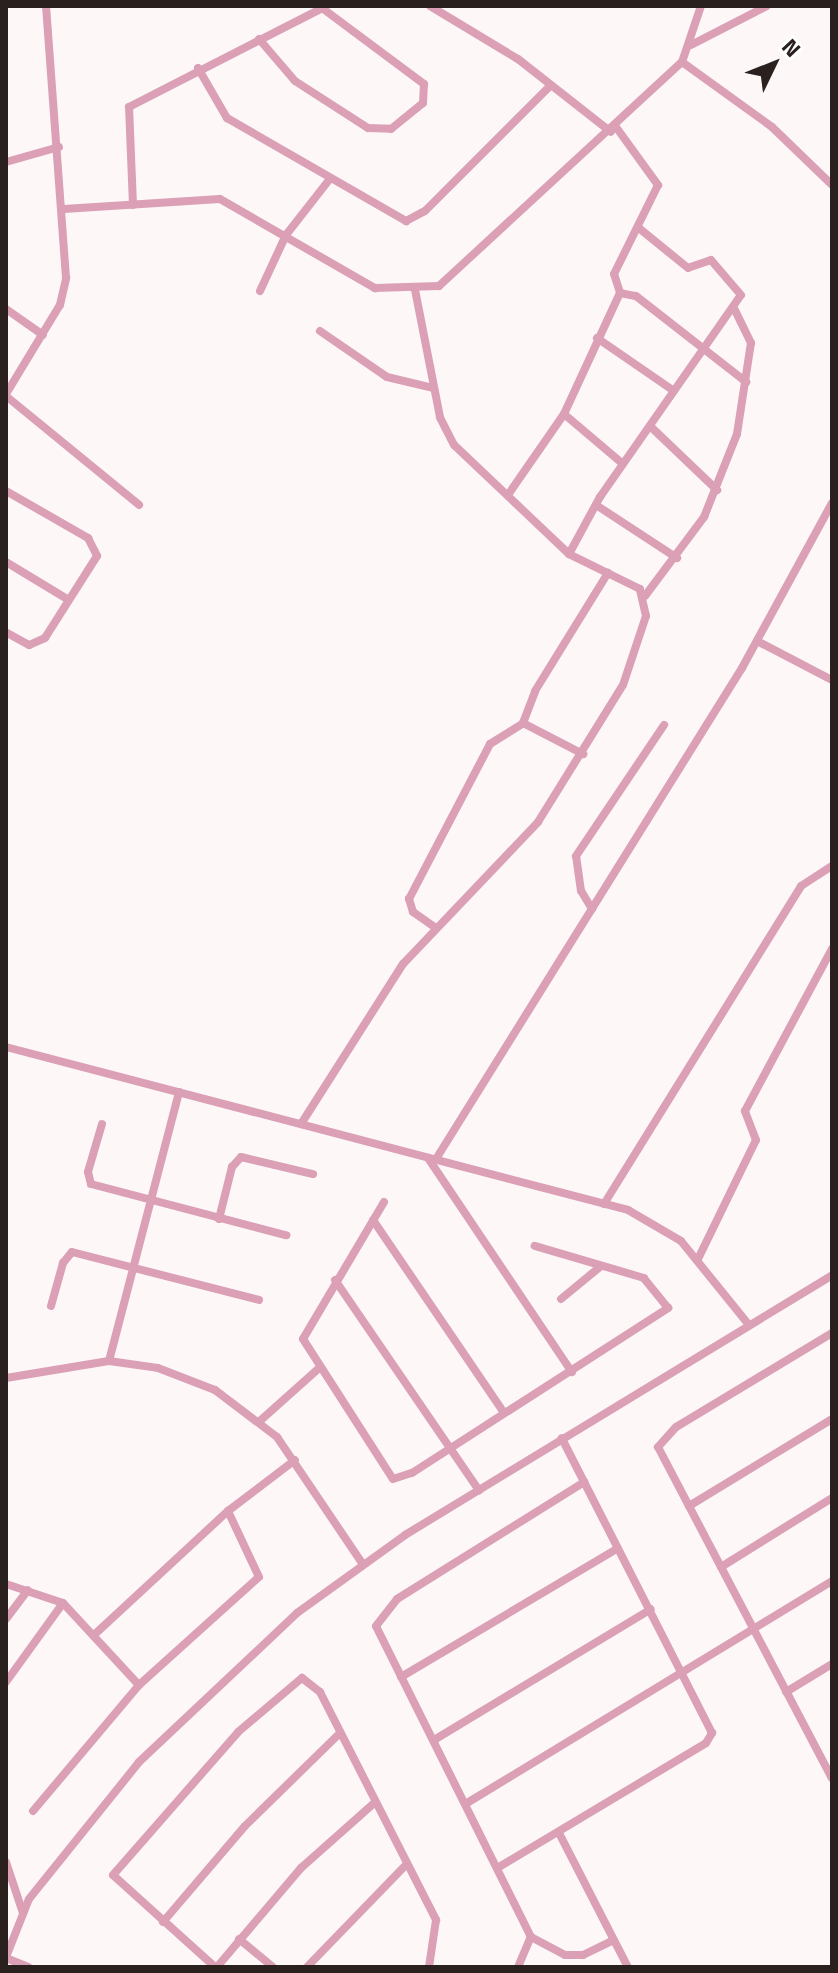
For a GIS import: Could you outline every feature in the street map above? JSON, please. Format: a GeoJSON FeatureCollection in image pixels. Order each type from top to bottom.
{"type":"FeatureCollection","features":[{"type":"Feature","properties":{"kind":"street"},"geometry":{"type":"LineString","coordinates":[[46,6],[64,209],[64,294],[6,395],[139,505]]}},
{"type":"Feature","properties":{"kind":"street"},"geometry":{"type":"LineString","coordinates":[[430,6],[551,85],[613,130],[658,185],[640,229],[614,274],[620,293],[564,414],[510,492]]}},
{"type":"Feature","properties":{"kind":"street"},"geometry":{"type":"LineString","coordinates":[[691,45],[767,6]]}},
{"type":"Feature","properties":{"kind":"street"},"geometry":{"type":"LineString","coordinates":[[133,205],[129,107],[198,68],[324,7],[424,84],[423,103],[391,129],[368,128],[295,81],[259,39]]}},
{"type":"Feature","properties":{"kind":"street"},"geometry":{"type":"LineString","coordinates":[[64,209],[220,199],[375,288],[415,290],[449,282],[682,62],[691,45],[702,7]]}},
{"type":"Feature","properties":{"kind":"street"},"geometry":{"type":"LineString","coordinates":[[682,62],[772,127],[832,185]]}},
{"type":"Feature","properties":{"kind":"street"},"geometry":{"type":"LineString","coordinates":[[198,68],[227,118],[388,216],[414,219],[551,85]]}},
{"type":"Feature","properties":{"kind":"street"},"geometry":{"type":"LineString","coordinates":[[6,162],[59,147]]}},
{"type":"Feature","properties":{"kind":"street"},"geometry":{"type":"LineString","coordinates":[[260,291],[286,235],[329,180]]}},
{"type":"Feature","properties":{"kind":"street"},"geometry":{"type":"LineString","coordinates":[[569,554],[623,464],[734,308],[740,290],[711,260],[688,268],[640,229]]}},
{"type":"Feature","properties":{"kind":"street"},"geometry":{"type":"LineString","coordinates":[[415,290],[433,388],[445,428],[466,462],[510,492],[569,554],[645,596]]}},
{"type":"Feature","properties":{"kind":"street"},"geometry":{"type":"LineString","coordinates":[[620,293],[636,296],[702,351],[746,382]]}},
{"type":"Feature","properties":{"kind":"street"},"geometry":{"type":"LineString","coordinates":[[301,1124],[403,964],[511,855],[583,754],[623,685],[643,632],[645,596],[677,558],[717,490],[737,434],[751,343],[734,308]]}},
{"type":"Feature","properties":{"kind":"street"},"geometry":{"type":"LineString","coordinates":[[6,309],[43,335]]}},
{"type":"Feature","properties":{"kind":"street"},"geometry":{"type":"LineString","coordinates":[[320,331],[387,377],[433,388]]}},
{"type":"Feature","properties":{"kind":"street"},"geometry":{"type":"LineString","coordinates":[[597,338],[674,391]]}},
{"type":"Feature","properties":{"kind":"street"},"geometry":{"type":"LineString","coordinates":[[564,414],[623,464]]}},
{"type":"Feature","properties":{"kind":"street"},"geometry":{"type":"LineString","coordinates":[[650,426],[717,490]]}},
{"type":"Feature","properties":{"kind":"street"},"geometry":{"type":"LineString","coordinates":[[6,491],[95,547],[97,556],[36,644],[6,632]]}},
{"type":"Feature","properties":{"kind":"street"},"geometry":{"type":"LineString","coordinates":[[432,1158],[592,909],[757,641],[832,503]]}},
{"type":"Feature","properties":{"kind":"street"},"geometry":{"type":"LineString","coordinates":[[596,505],[677,558]]}},
{"type":"Feature","properties":{"kind":"street"},"geometry":{"type":"LineString","coordinates":[[6,562],[67,599]]}},
{"type":"Feature","properties":{"kind":"street"},"geometry":{"type":"LineString","coordinates":[[436,928],[413,912],[409,899],[485,749],[523,723],[535,691],[608,573]]}},
{"type":"Feature","properties":{"kind":"street"},"geometry":{"type":"LineString","coordinates":[[757,641],[832,680]]}},
{"type":"Feature","properties":{"kind":"street"},"geometry":{"type":"LineString","coordinates":[[523,723],[583,754]]}},
{"type":"Feature","properties":{"kind":"street"},"geometry":{"type":"LineString","coordinates":[[592,909],[581,891],[576,856],[664,725]]}},
{"type":"Feature","properties":{"kind":"street"},"geometry":{"type":"LineString","coordinates":[[604,1204],[801,886],[832,866]]}},
{"type":"Feature","properties":{"kind":"street"},"geometry":{"type":"LineString","coordinates":[[698,1259],[756,1140],[745,1111],[832,949]]}},
{"type":"Feature","properties":{"kind":"street"},"geometry":{"type":"LineString","coordinates":[[6,1047],[648,1217],[698,1259],[749,1325]]}},
{"type":"Feature","properties":{"kind":"street"},"geometry":{"type":"LineString","coordinates":[[109,1361],[179,1092]]}},
{"type":"Feature","properties":{"kind":"street"},"geometry":{"type":"LineString","coordinates":[[102,1124],[88,1172],[91,1184],[286,1235]]}},
{"type":"Feature","properties":{"kind":"street"},"geometry":{"type":"LineString","coordinates":[[219,1219],[232,1167],[241,1157],[313,1174]]}},
{"type":"Feature","properties":{"kind":"street"},"geometry":{"type":"LineString","coordinates":[[432,1158],[572,1372]]}},
{"type":"Feature","properties":{"kind":"street"},"geometry":{"type":"LineString","coordinates":[[384,1202],[304,1330],[304,1347],[393,1479],[572,1372],[668,1308],[644,1278],[535,1246]]}},
{"type":"Feature","properties":{"kind":"street"},"geometry":{"type":"LineString","coordinates":[[373,1220],[504,1413]]}},
{"type":"Feature","properties":{"kind":"street"},"geometry":{"type":"LineString","coordinates":[[51,1306],[63,1263],[72,1252],[259,1300]]}},
{"type":"Feature","properties":{"kind":"street"},"geometry":{"type":"LineString","coordinates":[[561,1299],[601,1266]]}},
{"type":"Feature","properties":{"kind":"street"},"geometry":{"type":"LineString","coordinates":[[28,1967],[6,1958],[23,1913],[139,1762],[265,1641],[362,1563],[832,1275]]}},
{"type":"Feature","properties":{"kind":"street"},"geometry":{"type":"LineString","coordinates":[[335,1280],[479,1490]]}},
{"type":"Feature","properties":{"kind":"street"},"geometry":{"type":"LineString","coordinates":[[832,1333],[660,1441],[659,1453],[832,1778]]}},
{"type":"Feature","properties":{"kind":"street"},"geometry":{"type":"LineString","coordinates":[[6,1378],[109,1361],[187,1377],[261,1420],[295,1460],[362,1563]]}},
{"type":"Feature","properties":{"kind":"street"},"geometry":{"type":"LineString","coordinates":[[261,1420],[317,1370]]}},
{"type":"Feature","properties":{"kind":"street"},"geometry":{"type":"LineString","coordinates":[[689,1506],[832,1419]]}},
{"type":"Feature","properties":{"kind":"street"},"geometry":{"type":"LineString","coordinates":[[499,1867],[709,1739],[711,1726],[562,1438]]}},
{"type":"Feature","properties":{"kind":"street"},"geometry":{"type":"LineString","coordinates":[[94,1635],[228,1511],[295,1460]]}},
{"type":"Feature","properties":{"kind":"street"},"geometry":{"type":"LineString","coordinates":[[584,1482],[385,1609],[376,1626],[499,1867],[531,1937],[565,1955],[583,1955],[614,1940]]}},
{"type":"Feature","properties":{"kind":"street"},"geometry":{"type":"LineString","coordinates":[[721,1567],[832,1498]]}},
{"type":"Feature","properties":{"kind":"street"},"geometry":{"type":"LineString","coordinates":[[33,1811],[139,1685],[259,1577],[228,1511]]}},
{"type":"Feature","properties":{"kind":"street"},"geometry":{"type":"LineString","coordinates":[[401,1677],[618,1548]]}},
{"type":"Feature","properties":{"kind":"street"},"geometry":{"type":"LineString","coordinates":[[467,1803],[832,1581]]}},
{"type":"Feature","properties":{"kind":"street"},"geometry":{"type":"LineString","coordinates":[[6,1584],[63,1603],[139,1685]]}},
{"type":"Feature","properties":{"kind":"street"},"geometry":{"type":"LineString","coordinates":[[6,1619],[28,1590]]}},
{"type":"Feature","properties":{"kind":"street"},"geometry":{"type":"LineString","coordinates":[[6,1682],[63,1603]]}},
{"type":"Feature","properties":{"kind":"street"},"geometry":{"type":"LineString","coordinates":[[434,1740],[651,1609]]}},
{"type":"Feature","properties":{"kind":"street"},"geometry":{"type":"LineString","coordinates":[[786,1692],[832,1664]]}},
{"type":"Feature","properties":{"kind":"street"},"geometry":{"type":"LineString","coordinates":[[373,1804],[301,1868],[216,1967],[118,1886],[115,1871],[238,1732],[296,1680],[308,1678],[406,1865],[438,1930],[429,1967]]}},
{"type":"Feature","properties":{"kind":"street"},"geometry":{"type":"LineString","coordinates":[[163,1922],[245,1826],[337,1736]]}},
{"type":"Feature","properties":{"kind":"street"},"geometry":{"type":"LineString","coordinates":[[559,1833],[628,1967]]}},
{"type":"Feature","properties":{"kind":"street"},"geometry":{"type":"LineString","coordinates":[[6,1862],[23,1913]]}},
{"type":"Feature","properties":{"kind":"street"},"geometry":{"type":"LineString","coordinates":[[307,1967],[406,1865]]}},
{"type":"Feature","properties":{"kind":"street"},"geometry":{"type":"LineString","coordinates":[[518,1967],[531,1937]]}},
{"type":"Feature","properties":{"kind":"street"},"geometry":{"type":"LineString","coordinates":[[239,1939],[273,1967]]}}]}
